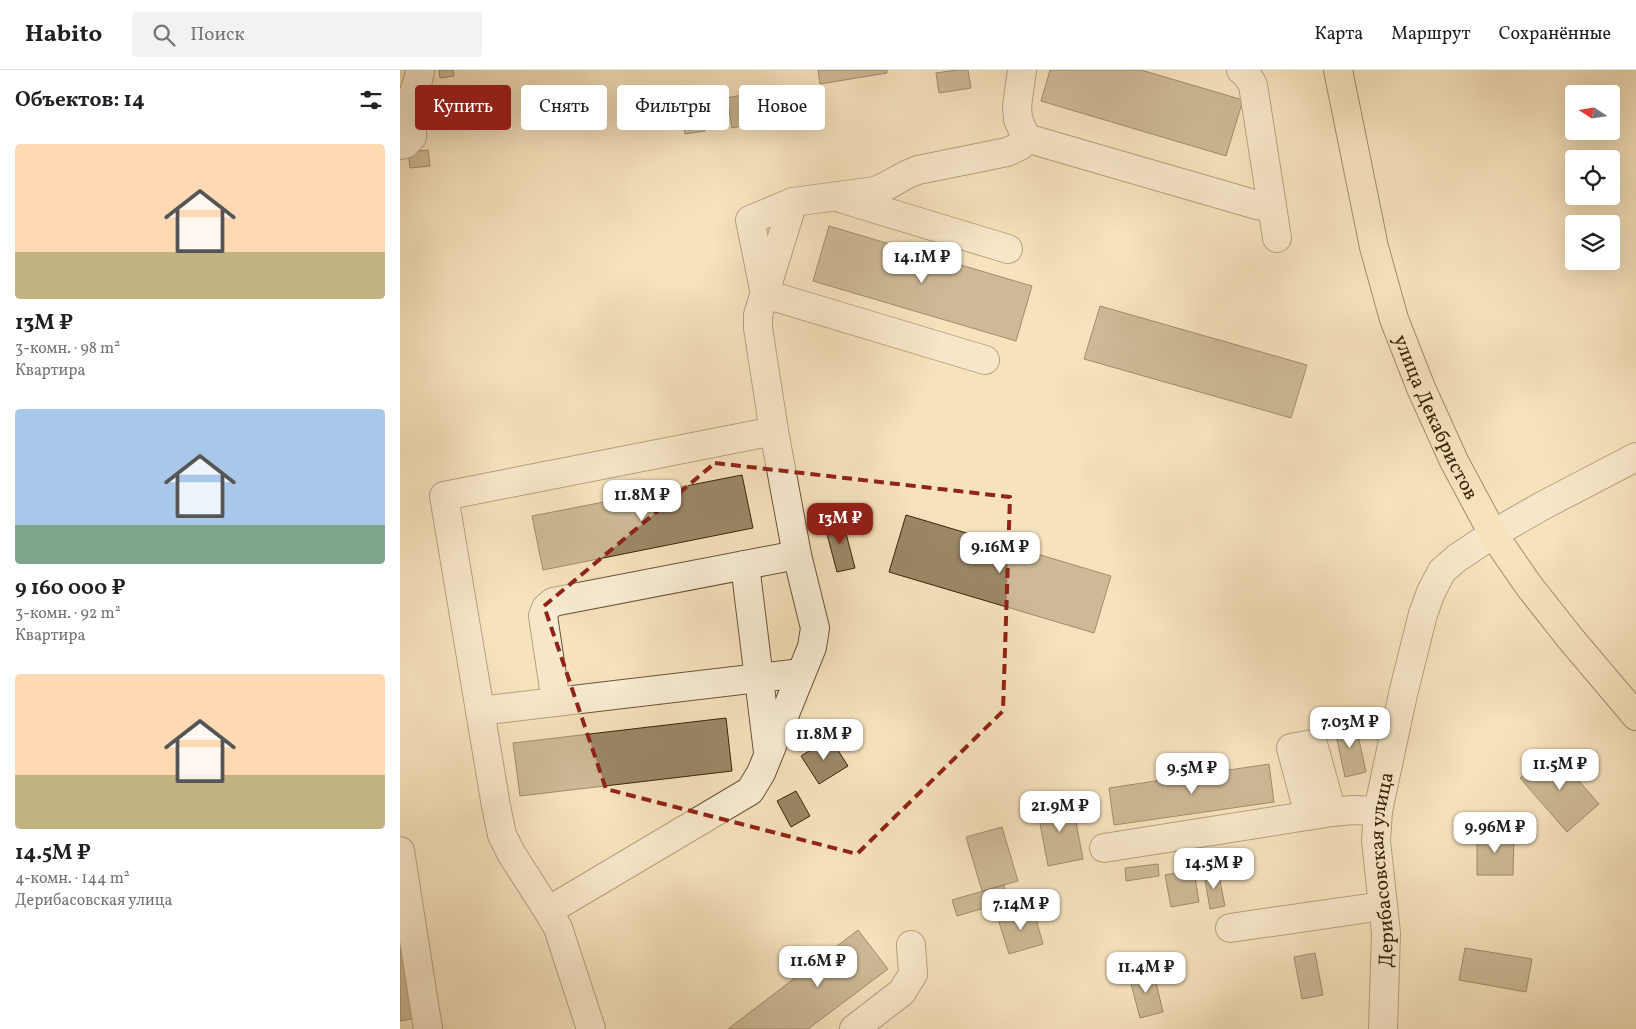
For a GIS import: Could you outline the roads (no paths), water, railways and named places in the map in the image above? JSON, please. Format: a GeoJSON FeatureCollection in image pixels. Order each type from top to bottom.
{"type":"FeatureCollection","features":[{"type":"Feature","properties":{"kind":"main road","name":"улица Декабристов"},"geometry":{"type":"LineString","coordinates":[[1338,70],[1374,247],[1394,319],[1421,388],[1454,461],[1493,534],[1529,586],[1636,716]]}},
{"type":"Feature","properties":{"kind":"street"},"geometry":{"type":"LineString","coordinates":[[400,145],[405,144],[412,137],[412,96],[419,81],[420,70]]}},
{"type":"Feature","properties":{"kind":"street"},"geometry":{"type":"LineString","coordinates":[[1022,70],[1017,106],[1018,119],[1026,138]]}},
{"type":"Feature","properties":{"kind":"street"},"geometry":{"type":"LineString","coordinates":[[1241,70],[1253,85],[1277,238]]}},
{"type":"Feature","properties":{"kind":"street"},"geometry":{"type":"LineString","coordinates":[[765,294],[750,220],[793,202],[875,191],[884,188],[906,174],[918,170],[1007,152],[1020,146],[1026,138]]}},
{"type":"Feature","properties":{"kind":"street"},"geometry":{"type":"LineString","coordinates":[[1026,138],[1272,208]]}},
{"type":"Feature","properties":{"kind":"street"},"geometry":{"type":"LineString","coordinates":[[834,197],[1008,249]]}},
{"type":"Feature","properties":{"kind":"street"},"geometry":{"type":"LineString","coordinates":[[548,911],[750,790],[761,773],[812,647],[815,628],[797,555],[774,431],[758,328],[758,315],[793,202]]}},
{"type":"Feature","properties":{"kind":"street"},"geometry":{"type":"LineString","coordinates":[[765,294],[985,360]]}},
{"type":"Feature","properties":{"kind":"street"},"geometry":{"type":"LineString","coordinates":[[591,1029],[558,928],[510,853],[502,835],[444,496],[774,431]]}},
{"type":"Feature","properties":{"kind":"street","name":"Дерибасовская улица"},"geometry":{"type":"LineString","coordinates":[[1383,1029],[1386,933],[1376,841],[1378,811],[1403,694],[1423,614],[1431,592],[1442,571],[1457,558],[1493,534],[1636,456]]}},
{"type":"Feature","properties":{"kind":"street"},"geometry":{"type":"LineString","coordinates":[[556,702],[543,616],[546,608],[553,602],[797,555]]}},
{"type":"Feature","properties":{"kind":"street"},"geometry":{"type":"LineString","coordinates":[[745,565],[768,755]]}},
{"type":"Feature","properties":{"kind":"street"},"geometry":{"type":"LineString","coordinates":[[480,712],[801,674]]}},
{"type":"Feature","properties":{"kind":"street"},"geometry":{"type":"LineString","coordinates":[[1104,848],[1321,813],[1353,810],[1378,811]]}},
{"type":"Feature","properties":{"kind":"street"},"geometry":{"type":"LineString","coordinates":[[400,851],[428,1029]]}},
{"type":"Feature","properties":{"kind":"street"},"geometry":{"type":"LineString","coordinates":[[1230,928],[1383,906]]}},
{"type":"Feature","properties":{"kind":"street"},"geometry":{"type":"LineString","coordinates":[[854,1029],[902,992],[913,974],[911,945]]}}]}
